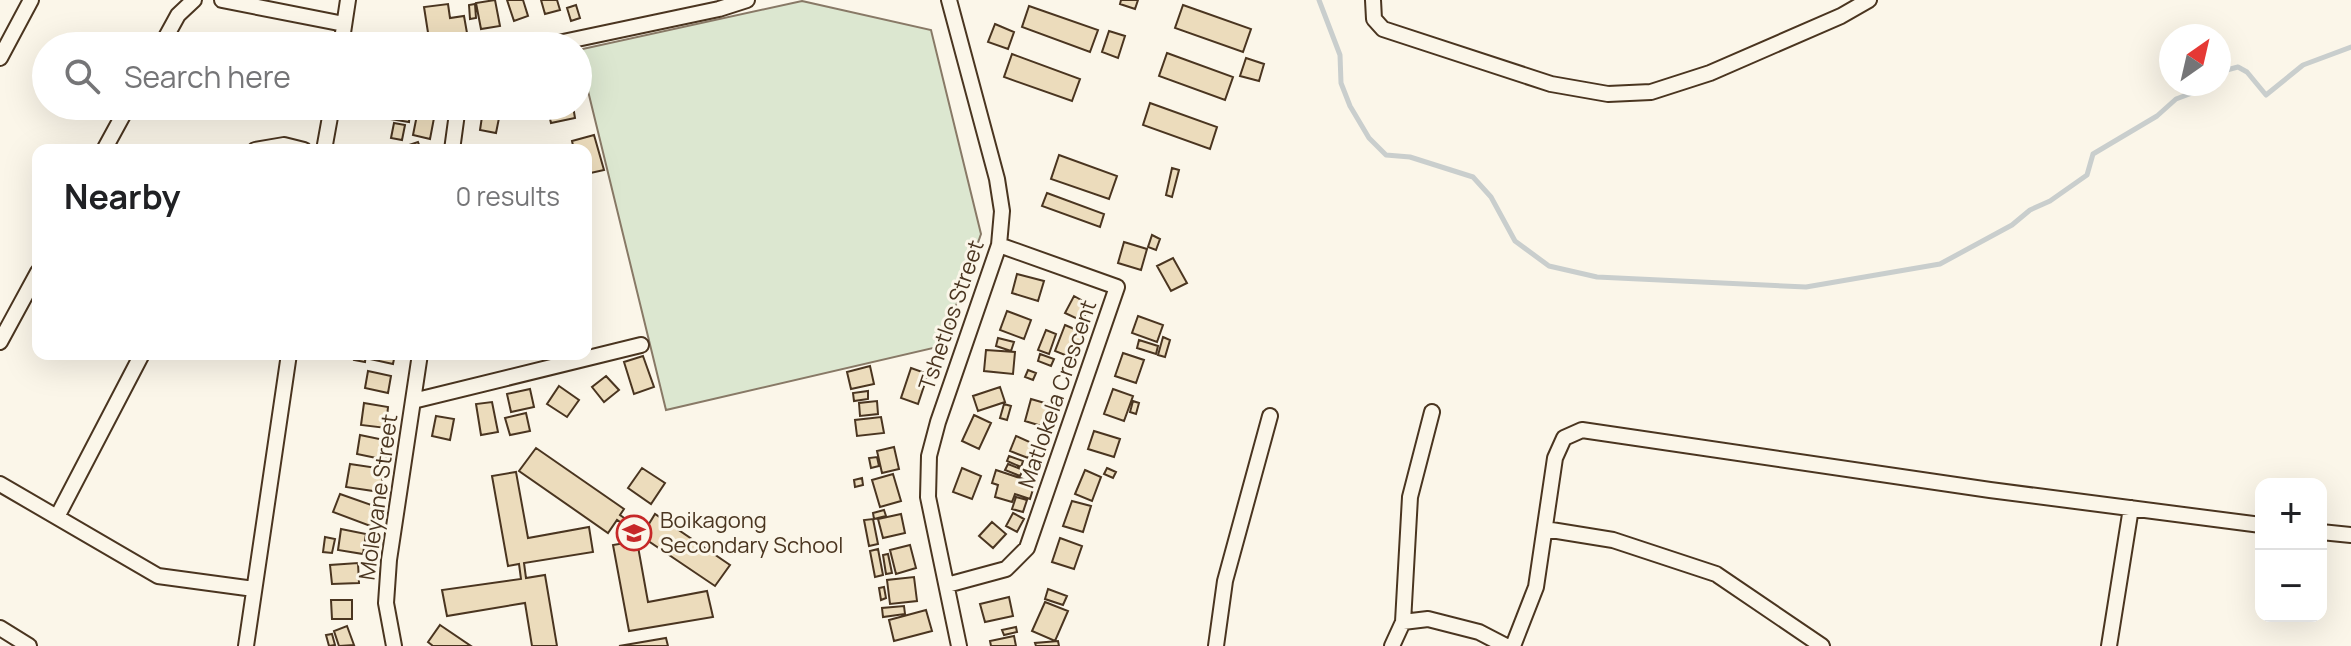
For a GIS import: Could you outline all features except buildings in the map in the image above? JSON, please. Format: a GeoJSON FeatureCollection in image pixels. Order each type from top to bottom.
{"type":"FeatureCollection","features":[{"type":"Feature","properties":{"kind":"street"},"geometry":{"type":"LineString","coordinates":[[0,58],[6,34],[31,0]]}},
{"type":"Feature","properties":{"kind":"street"},"geometry":{"type":"LineString","coordinates":[[169,32],[178,15],[194,0]]}},
{"type":"Feature","properties":{"kind":"street"},"geometry":{"type":"LineString","coordinates":[[222,0],[344,24]]}},
{"type":"Feature","properties":{"kind":"street"},"geometry":{"type":"LineString","coordinates":[[343,32],[348,0]]}},
{"type":"Feature","properties":{"kind":"street"},"geometry":{"type":"LineString","coordinates":[[592,36],[719,9],[747,0]]}},
{"type":"Feature","properties":{"kind":"street","name":"Tshetlos Street"},"geometry":{"type":"LineString","coordinates":[[949,0],[997,179],[1002,211],[999,245],[929,456],[928,497],[959,646]]}},
{"type":"Feature","properties":{"kind":"street"},"geometry":{"type":"LineString","coordinates":[[1373,0],[1374,19],[1383,29],[1551,84],[1608,94],[1651,92],[1710,73],[1841,16],[1869,0]]}},
{"type":"Feature","properties":{"kind":"street"},"geometry":{"type":"LineString","coordinates":[[107,144],[120,120]]}},
{"type":"Feature","properties":{"kind":"street"},"geometry":{"type":"LineString","coordinates":[[325,144],[329,120]]}},
{"type":"Feature","properties":{"kind":"street"},"geometry":{"type":"LineString","coordinates":[[453,144],[456,120]]}},
{"type":"Feature","properties":{"kind":"street","name":"Matlokela Crescent"},"geometry":{"type":"LineString","coordinates":[[947,585],[1006,569],[1027,548],[1117,287],[999,245]]}},
{"type":"Feature","properties":{"kind":"street"},"geometry":{"type":"LineString","coordinates":[[0,342],[32,283]]}},
{"type":"Feature","properties":{"kind":"street"},"geometry":{"type":"LineString","coordinates":[[592,357],[641,345]]}},
{"type":"Feature","properties":{"kind":"street"},"geometry":{"type":"LineString","coordinates":[[57,517],[139,360]]}},
{"type":"Feature","properties":{"kind":"street"},"geometry":{"type":"LineString","coordinates":[[246,646],[288,360]]}},
{"type":"Feature","properties":{"kind":"street","name":"Moleyane Street"},"geometry":{"type":"LineString","coordinates":[[394,646],[386,603],[389,560],[419,360]]}},
{"type":"Feature","properties":{"kind":"street"},"geometry":{"type":"LineString","coordinates":[[413,401],[580,360]]}},
{"type":"Feature","properties":{"kind":"street"},"geometry":{"type":"LineString","coordinates":[[1392,646],[1403,622],[1410,497],[1432,412]]}},
{"type":"Feature","properties":{"kind":"street"},"geometry":{"type":"LineString","coordinates":[[1216,646],[1225,581],[1270,416]]}},
{"type":"Feature","properties":{"kind":"street"},"geometry":{"type":"LineString","coordinates":[[1513,646],[1536,587],[1555,458],[1564,438],[1582,430],[2255,524]]}},
{"type":"Feature","properties":{"kind":"street"},"geometry":{"type":"LineString","coordinates":[[0,484],[158,576],[254,589]]}},
{"type":"Feature","properties":{"kind":"street"},"geometry":{"type":"LineString","coordinates":[[2109,646],[2131,508]]}},
{"type":"Feature","properties":{"kind":"street"},"geometry":{"type":"LineString","coordinates":[[1545,529],[1613,540],[1716,574],[1822,646]]}},
{"type":"Feature","properties":{"kind":"street"},"geometry":{"type":"LineString","coordinates":[[2327,533],[2351,535]]}},
{"type":"Feature","properties":{"kind":"street"},"geometry":{"type":"LineString","coordinates":[[1403,622],[1428,619],[1479,632],[1506,646]]}},
{"type":"Feature","properties":{"kind":"street"},"geometry":{"type":"LineString","coordinates":[[0,628],[29,646]]}},
{"type":"Feature","properties":{"kind":"green space"},"geometry":{"type":"Polygon","coordinates":[[[802,1],[931,30],[981,234],[942,346],[666,410],[592,107],[592,47],[802,1]]]}},
{"type":"Feature","properties":{"kind":"waterway"},"geometry":{"type":"LineString","coordinates":[[1319,0],[1340,55],[1341,83],[1350,106],[1369,138],[1386,155],[1410,157],[1473,177],[1491,197],[1515,241],[1549,266],[1597,277],[1806,287],[1940,264],[2050,201],[2087,175],[2093,154],[2184,96]]}},
{"type":"Feature","properties":{"kind":"waterway"},"geometry":{"type":"LineString","coordinates":[[2231,69],[2238,67],[2247,72],[2266,95],[2303,65],[2351,47]]}},
{"type":"Feature","properties":{"kind":"place","name":"Boikagong Secondary School"},"geometry":{"type":"Point","coordinates":[634,533]}}]}
